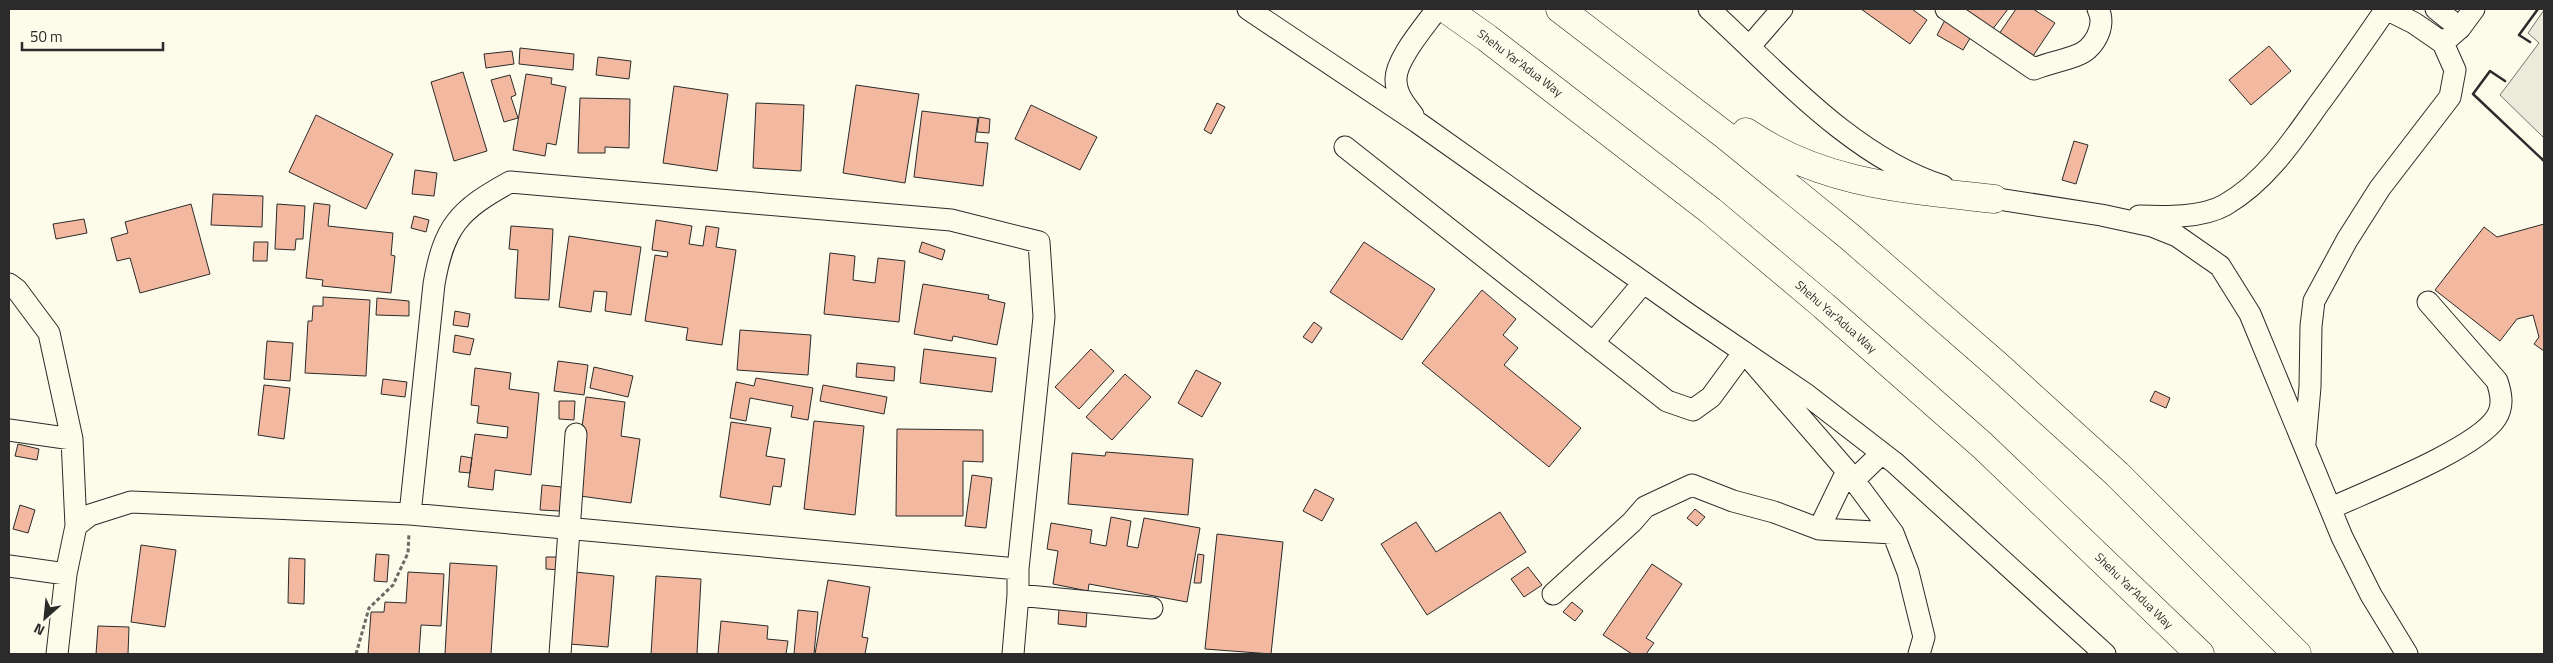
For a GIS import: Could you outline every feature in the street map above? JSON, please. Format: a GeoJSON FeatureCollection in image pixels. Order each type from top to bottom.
{"type":"FeatureCollection","features":[{"type":"Feature","properties":{"kind":"highway","name":"Shehu Yar'Adua Way"},"geometry":{"type":"LineString","coordinates":[[1446,9],[1487,38],[1711,211],[1824,306],[1983,446],[2200,654]]}},
{"type":"Feature","properties":{"kind":"highway"},"geometry":{"type":"LineString","coordinates":[[1560,9],[1726,136],[1850,236],[2117,474],[2297,654]]}},
{"type":"Feature","properties":{"kind":"highway"},"geometry":{"type":"LineString","coordinates":[[1611,48],[1678,87],[1771,149],[1800,163],[1834,174],[1873,183],[1994,199]]}},
{"type":"Feature","properties":{"kind":"street"},"geometry":{"type":"LineString","coordinates":[[1248,9],[1417,122],[1643,282],[1781,376],[1882,453],[2105,654]]}},
{"type":"Feature","properties":{"kind":"street"},"geometry":{"type":"LineString","coordinates":[[1417,122],[1397,90],[1395,79],[1399,65],[1437,9]]}},
{"type":"Feature","properties":{"kind":"street"},"geometry":{"type":"LineString","coordinates":[[1709,9],[1816,108],[1887,161],[1922,180],[1994,199],[2101,215],[2152,226],[2177,236],[2220,266],[2250,314],[2330,508],[2371,595],[2407,654]]}},
{"type":"Feature","properties":{"kind":"street"},"geometry":{"type":"LineString","coordinates":[[1750,46],[1782,9]]}},
{"type":"Feature","properties":{"kind":"street"},"geometry":{"type":"LineString","coordinates":[[1946,9],[2034,69],[2059,59],[2077,56],[2093,43],[2101,28],[2102,16],[2098,9]]}},
{"type":"Feature","properties":{"kind":"street"},"geometry":{"type":"LineString","coordinates":[[2101,215],[2160,217],[2205,212],[2225,205],[2252,184],[2276,161],[2344,70],[2386,9],[2414,23],[2443,43],[2454,70],[2450,97],[2380,188],[2347,240],[2314,301],[2305,446]]}},
{"type":"Feature","properties":{"kind":"street"},"geometry":{"type":"LineString","coordinates":[[2414,23],[2430,9]]}},
{"type":"Feature","properties":{"kind":"street"},"geometry":{"type":"LineString","coordinates":[[2436,9],[2460,28]]}},
{"type":"Feature","properties":{"kind":"street"},"geometry":{"type":"LineString","coordinates":[[2443,43],[2460,28],[2474,9]]}},
{"type":"Feature","properties":{"kind":"street"},"geometry":{"type":"LineString","coordinates":[[1345,147],[1667,401],[1693,410],[1711,397],[1744,352]]}},
{"type":"Feature","properties":{"kind":"street"},"geometry":{"type":"LineString","coordinates":[[410,514],[434,284],[440,252],[455,223],[480,199],[502,186],[510,182],[951,220],[1039,242],[1044,317],[1018,569],[1018,595],[1013,654]]}},
{"type":"Feature","properties":{"kind":"street"},"geometry":{"type":"LineString","coordinates":[[1593,343],[1643,282]]}},
{"type":"Feature","properties":{"kind":"street"},"geometry":{"type":"LineString","coordinates":[[9,284],[17,290],[49,333],[72,439],[76,526],[66,574],[57,654]]}},
{"type":"Feature","properties":{"kind":"street"},"geometry":{"type":"LineString","coordinates":[[2330,508],[2453,452],[2496,418],[2502,394],[2497,381],[2428,302]]}},
{"type":"Feature","properties":{"kind":"street"},"geometry":{"type":"LineString","coordinates":[[1744,352],[1850,476],[1894,533],[1908,572],[1924,637],[1919,654]]}},
{"type":"Feature","properties":{"kind":"street"},"geometry":{"type":"LineString","coordinates":[[9,430],[72,439]]}},
{"type":"Feature","properties":{"kind":"street"},"geometry":{"type":"LineString","coordinates":[[560,654],[576,434]]}},
{"type":"Feature","properties":{"kind":"street"},"geometry":{"type":"LineString","coordinates":[[1819,530],[1850,476],[1882,453]]}},
{"type":"Feature","properties":{"kind":"street"},"geometry":{"type":"LineString","coordinates":[[1553,594],[1632,522],[1645,507],[1692,485],[1733,502],[1774,512],[1819,530],[1894,533]]}},
{"type":"Feature","properties":{"kind":"street"},"geometry":{"type":"LineString","coordinates":[[76,526],[90,515],[131,502],[410,514],[1018,569]]}},
{"type":"Feature","properties":{"kind":"street"},"geometry":{"type":"LineString","coordinates":[[9,566],[66,574]]}},
{"type":"Feature","properties":{"kind":"street"},"geometry":{"type":"LineString","coordinates":[[1018,595],[1152,608]]}},
{"type":"Feature","properties":{"kind":"path"},"geometry":{"type":"LineString","coordinates":[[356,654],[369,608],[393,585],[408,554],[410,514]]}},
{"type":"Feature","properties":{"kind":"shaded area"},"geometry":{"type":"Polygon","coordinates":[[[2544,10],[2544,138],[2500,95],[2539,43],[2528,33],[2544,10]]]}},
{"type":"Feature","properties":{"kind":"building"},"geometry":{"type":"Polygon","coordinates":[[[1861,9],[1912,9],[1927,20],[1910,44],[1861,9]]]}},
{"type":"Feature","properties":{"kind":"building"},"geometry":{"type":"Polygon","coordinates":[[[1963,9],[2008,9],[1992,30],[1963,9]]]}},
{"type":"Feature","properties":{"kind":"building"},"geometry":{"type":"Polygon","coordinates":[[[2016,9],[2033,9],[2055,23],[2033,56],[1999,34],[2016,9]]]}},
{"type":"Feature","properties":{"kind":"building"},"geometry":{"type":"Polygon","coordinates":[[[1945,20],[1972,35],[1963,50],[1937,35],[1945,20]]]}},
{"type":"Feature","properties":{"kind":"building"},"geometry":{"type":"Polygon","coordinates":[[[2269,46],[2291,71],[2251,105],[2229,80],[2269,46]]]}},
{"type":"Feature","properties":{"kind":"building"},"geometry":{"type":"Polygon","coordinates":[[[520,48],[574,54],[573,70],[519,64],[520,48]]]}},
{"type":"Feature","properties":{"kind":"building"},"geometry":{"type":"Polygon","coordinates":[[[512,51],[514,64],[486,68],[484,54],[512,51]]]}},
{"type":"Feature","properties":{"kind":"building"},"geometry":{"type":"Polygon","coordinates":[[[598,57],[631,61],[629,79],[596,75],[598,57]]]}},
{"type":"Feature","properties":{"kind":"building"},"geometry":{"type":"Polygon","coordinates":[[[463,72],[487,151],[454,161],[431,82],[463,72]]]}},
{"type":"Feature","properties":{"kind":"building"},"geometry":{"type":"Polygon","coordinates":[[[526,74],[552,78],[551,84],[566,87],[556,145],[547,143],[545,156],[513,150],[526,74]]]}},
{"type":"Feature","properties":{"kind":"building"},"geometry":{"type":"Polygon","coordinates":[[[510,75],[516,95],[511,97],[518,118],[504,122],[491,80],[510,75]]]}},
{"type":"Feature","properties":{"kind":"building"},"geometry":{"type":"Polygon","coordinates":[[[856,85],[919,94],[905,183],[843,173],[856,85]]]}},
{"type":"Feature","properties":{"kind":"building"},"geometry":{"type":"Polygon","coordinates":[[[674,86],[728,94],[717,171],[663,163],[674,86]]]}},
{"type":"Feature","properties":{"kind":"building"},"geometry":{"type":"Polygon","coordinates":[[[580,98],[630,99],[629,148],[605,147],[605,153],[578,153],[580,98]]]}},
{"type":"Feature","properties":{"kind":"building"},"geometry":{"type":"Polygon","coordinates":[[[756,103],[804,105],[801,171],[753,168],[756,103]]]}},
{"type":"Feature","properties":{"kind":"building"},"geometry":{"type":"Polygon","coordinates":[[[1217,103],[1225,107],[1211,134],[1204,130],[1217,103]]]}},
{"type":"Feature","properties":{"kind":"building"},"geometry":{"type":"Polygon","coordinates":[[[1031,105],[1097,137],[1080,170],[1015,139],[1031,105]]]}},
{"type":"Feature","properties":{"kind":"building"},"geometry":{"type":"Polygon","coordinates":[[[922,111],[978,118],[975,142],[988,143],[983,186],[914,177],[922,111]]]}},
{"type":"Feature","properties":{"kind":"building"},"geometry":{"type":"Polygon","coordinates":[[[316,115],[393,154],[366,209],[289,172],[316,115]]]}},
{"type":"Feature","properties":{"kind":"building"},"geometry":{"type":"Polygon","coordinates":[[[979,117],[990,119],[989,133],[977,132],[979,117]]]}},
{"type":"Feature","properties":{"kind":"building"},"geometry":{"type":"Polygon","coordinates":[[[2074,141],[2088,145],[2076,184],[2062,180],[2074,141]]]}},
{"type":"Feature","properties":{"kind":"building"},"geometry":{"type":"Polygon","coordinates":[[[415,170],[437,173],[434,196],[412,194],[415,170]]]}},
{"type":"Feature","properties":{"kind":"building"},"geometry":{"type":"Polygon","coordinates":[[[213,194],[263,196],[262,227],[211,225],[213,194]]]}},
{"type":"Feature","properties":{"kind":"building"},"geometry":{"type":"Polygon","coordinates":[[[314,203],[330,205],[328,226],[393,233],[391,255],[395,256],[391,293],[322,286],[323,280],[306,278],[314,203]]]}},
{"type":"Feature","properties":{"kind":"building"},"geometry":{"type":"Polygon","coordinates":[[[191,204],[210,274],[140,293],[130,258],[117,261],[111,238],[128,233],[125,222],[191,204]]]}},
{"type":"Feature","properties":{"kind":"building"},"geometry":{"type":"Polygon","coordinates":[[[277,204],[305,206],[303,239],[296,239],[295,250],[275,249],[277,204]]]}},
{"type":"Feature","properties":{"kind":"building"},"geometry":{"type":"Polygon","coordinates":[[[414,216],[429,220],[426,232],[411,228],[414,216]]]}},
{"type":"Feature","properties":{"kind":"building"},"geometry":{"type":"Polygon","coordinates":[[[84,219],[87,233],[56,239],[53,224],[84,219]]]}},
{"type":"Feature","properties":{"kind":"building"},"geometry":{"type":"Polygon","coordinates":[[[656,220],[692,226],[689,244],[703,246],[706,226],[719,228],[716,247],[736,250],[722,345],[686,340],[688,328],[645,321],[655,255],[667,257],[668,252],[652,250],[656,220]]]}},
{"type":"Feature","properties":{"kind":"building"},"geometry":{"type":"Polygon","coordinates":[[[2544,224],[2544,351],[2534,344],[2539,337],[2533,315],[2517,319],[2500,341],[2435,290],[2484,227],[2497,237],[2544,224]]]}},
{"type":"Feature","properties":{"kind":"building"},"geometry":{"type":"Polygon","coordinates":[[[511,226],[553,229],[549,300],[515,298],[518,250],[509,249],[511,226]]]}},
{"type":"Feature","properties":{"kind":"building"},"geometry":{"type":"Polygon","coordinates":[[[569,236],[641,247],[631,315],[605,311],[607,292],[594,291],[591,312],[559,307],[569,236]]]}},
{"type":"Feature","properties":{"kind":"building"},"geometry":{"type":"Polygon","coordinates":[[[254,242],[268,242],[267,261],[253,261],[254,242]]]}},
{"type":"Feature","properties":{"kind":"building"},"geometry":{"type":"Polygon","coordinates":[[[922,242],[945,250],[942,260],[919,252],[922,242]]]}},
{"type":"Feature","properties":{"kind":"building"},"geometry":{"type":"Polygon","coordinates":[[[1364,242],[1435,289],[1402,340],[1330,292],[1364,242]]]}},
{"type":"Feature","properties":{"kind":"building"},"geometry":{"type":"Polygon","coordinates":[[[830,253],[855,256],[853,280],[875,283],[878,258],[905,261],[899,322],[824,314],[830,253]]]}},
{"type":"Feature","properties":{"kind":"building"},"geometry":{"type":"Polygon","coordinates":[[[923,284],[989,295],[988,299],[1005,303],[997,345],[953,336],[952,341],[914,334],[923,284]]]}},
{"type":"Feature","properties":{"kind":"building"},"geometry":{"type":"Polygon","coordinates":[[[1482,290],[1516,319],[1503,335],[1518,348],[1504,365],[1581,428],[1549,467],[1422,363],[1482,290]]]}},
{"type":"Feature","properties":{"kind":"building"},"geometry":{"type":"Polygon","coordinates":[[[323,297],[370,300],[366,376],[305,373],[308,321],[312,321],[313,306],[323,306],[323,297]]]}},
{"type":"Feature","properties":{"kind":"building"},"geometry":{"type":"Polygon","coordinates":[[[377,298],[409,301],[409,316],[376,315],[377,298]]]}},
{"type":"Feature","properties":{"kind":"building"},"geometry":{"type":"Polygon","coordinates":[[[455,311],[470,314],[468,327],[453,325],[455,311]]]}},
{"type":"Feature","properties":{"kind":"building"},"geometry":{"type":"Polygon","coordinates":[[[1314,322],[1322,328],[1312,343],[1303,337],[1314,322]]]}},
{"type":"Feature","properties":{"kind":"building"},"geometry":{"type":"Polygon","coordinates":[[[740,330],[811,335],[808,375],[737,370],[740,330]]]}},
{"type":"Feature","properties":{"kind":"building"},"geometry":{"type":"Polygon","coordinates":[[[455,335],[474,339],[470,355],[453,352],[455,335]]]}},
{"type":"Feature","properties":{"kind":"building"},"geometry":{"type":"Polygon","coordinates":[[[267,341],[293,343],[290,381],[264,379],[267,341]]]}},
{"type":"Feature","properties":{"kind":"building"},"geometry":{"type":"Polygon","coordinates":[[[924,349],[996,358],[992,392],[920,383],[924,349]]]}},
{"type":"Feature","properties":{"kind":"building"},"geometry":{"type":"Polygon","coordinates":[[[1091,349],[1114,371],[1079,409],[1055,387],[1091,349]]]}},
{"type":"Feature","properties":{"kind":"building"},"geometry":{"type":"Polygon","coordinates":[[[558,361],[588,365],[584,395],[554,391],[558,361]]]}},
{"type":"Feature","properties":{"kind":"building"},"geometry":{"type":"Polygon","coordinates":[[[857,363],[895,367],[894,381],[856,377],[857,363]]]}},
{"type":"Feature","properties":{"kind":"building"},"geometry":{"type":"Polygon","coordinates":[[[594,367],[633,376],[628,397],[590,388],[594,367]]]}},
{"type":"Feature","properties":{"kind":"building"},"geometry":{"type":"Polygon","coordinates":[[[475,368],[511,373],[509,389],[539,393],[531,475],[495,470],[493,490],[468,487],[475,434],[507,438],[508,427],[477,423],[479,406],[471,405],[475,368]]]}},
{"type":"Feature","properties":{"kind":"building"},"geometry":{"type":"Polygon","coordinates":[[[1196,370],[1221,383],[1202,417],[1178,403],[1196,370]]]}},
{"type":"Feature","properties":{"kind":"building"},"geometry":{"type":"Polygon","coordinates":[[[1125,374],[1151,397],[1112,440],[1086,417],[1125,374]]]}},
{"type":"Feature","properties":{"kind":"building"},"geometry":{"type":"Polygon","coordinates":[[[756,378],[813,388],[808,420],[791,417],[793,406],[750,398],[746,421],[730,418],[736,382],[754,386],[756,378]]]}},
{"type":"Feature","properties":{"kind":"building"},"geometry":{"type":"Polygon","coordinates":[[[383,379],[407,382],[405,397],[381,394],[383,379]]]}},
{"type":"Feature","properties":{"kind":"building"},"geometry":{"type":"Polygon","coordinates":[[[264,385],[290,388],[284,439],[258,435],[264,385]]]}},
{"type":"Feature","properties":{"kind":"building"},"geometry":{"type":"Polygon","coordinates":[[[823,385],[887,397],[884,414],[820,401],[823,385]]]}},
{"type":"Feature","properties":{"kind":"building"},"geometry":{"type":"Polygon","coordinates":[[[2155,391],[2170,398],[2166,408],[2150,401],[2155,391]]]}},
{"type":"Feature","properties":{"kind":"building"},"geometry":{"type":"Polygon","coordinates":[[[586,397],[625,402],[621,436],[640,439],[631,503],[573,495],[586,397]]]}},
{"type":"Feature","properties":{"kind":"building"},"geometry":{"type":"Polygon","coordinates":[[[559,401],[575,401],[574,420],[559,419],[559,401]]]}},
{"type":"Feature","properties":{"kind":"building"},"geometry":{"type":"Polygon","coordinates":[[[814,421],[864,426],[855,515],[804,509],[814,421]]]}},
{"type":"Feature","properties":{"kind":"building"},"geometry":{"type":"Polygon","coordinates":[[[731,422],[771,428],[766,456],[785,459],[781,487],[773,486],[770,505],[720,497],[731,422]]]}},
{"type":"Feature","properties":{"kind":"building"},"geometry":{"type":"Polygon","coordinates":[[[897,429],[983,430],[983,462],[963,461],[963,516],[896,516],[897,429]]]}},
{"type":"Feature","properties":{"kind":"building"},"geometry":{"type":"Polygon","coordinates":[[[18,444],[39,449],[37,460],[15,456],[18,444]]]}},
{"type":"Feature","properties":{"kind":"building"},"geometry":{"type":"Polygon","coordinates":[[[1106,452],[1193,459],[1188,515],[1068,504],[1072,453],[1105,456],[1106,452]]]}},
{"type":"Feature","properties":{"kind":"building"},"geometry":{"type":"Polygon","coordinates":[[[461,456],[472,458],[470,473],[459,472],[461,456]]]}},
{"type":"Feature","properties":{"kind":"building"},"geometry":{"type":"Polygon","coordinates":[[[972,475],[992,478],[986,528],[965,526],[972,475]]]}},
{"type":"Feature","properties":{"kind":"building"},"geometry":{"type":"Polygon","coordinates":[[[542,485],[562,487],[560,511],[540,510],[542,485]]]}},
{"type":"Feature","properties":{"kind":"building"},"geometry":{"type":"Polygon","coordinates":[[[1315,489],[1334,499],[1322,521],[1303,511],[1315,489]]]}},
{"type":"Feature","properties":{"kind":"building"},"geometry":{"type":"Polygon","coordinates":[[[20,505],[35,510],[28,533],[13,529],[20,505]]]}},
{"type":"Feature","properties":{"kind":"building"},"geometry":{"type":"Polygon","coordinates":[[[1695,509],[1705,517],[1697,526],[1687,518],[1695,509]]]}},
{"type":"Feature","properties":{"kind":"building"},"geometry":{"type":"Polygon","coordinates":[[[1500,512],[1526,552],[1427,615],[1381,544],[1416,522],[1436,552],[1500,512]]]}},
{"type":"Feature","properties":{"kind":"building"},"geometry":{"type":"Polygon","coordinates":[[[1111,517],[1131,521],[1127,546],[1138,548],[1144,518],[1200,528],[1187,602],[1089,584],[1088,591],[1053,584],[1058,551],[1047,549],[1051,523],[1092,530],[1090,543],[1106,546],[1111,517]]]}},
{"type":"Feature","properties":{"kind":"building"},"geometry":{"type":"Polygon","coordinates":[[[1217,534],[1283,542],[1271,654],[1205,649],[1217,534]]]}},
{"type":"Feature","properties":{"kind":"building"},"geometry":{"type":"Polygon","coordinates":[[[141,545],[176,550],[165,627],[131,622],[141,545]]]}},
{"type":"Feature","properties":{"kind":"building"},"geometry":{"type":"Polygon","coordinates":[[[376,554],[389,555],[387,582],[374,581],[376,554]]]}},
{"type":"Feature","properties":{"kind":"building"},"geometry":{"type":"Polygon","coordinates":[[[1198,554],[1204,555],[1201,583],[1194,583],[1198,554]]]}},
{"type":"Feature","properties":{"kind":"building"},"geometry":{"type":"Polygon","coordinates":[[[546,557],[561,557],[561,570],[546,569],[546,557]]]}},
{"type":"Feature","properties":{"kind":"building"},"geometry":{"type":"Polygon","coordinates":[[[289,558],[305,559],[304,604],[288,603],[289,558]]]}},
{"type":"Feature","properties":{"kind":"building"},"geometry":{"type":"Polygon","coordinates":[[[450,563],[497,566],[491,654],[445,654],[450,563]]]}},
{"type":"Feature","properties":{"kind":"building"},"geometry":{"type":"Polygon","coordinates":[[[1652,564],[1682,584],[1646,638],[1654,643],[1646,654],[1632,654],[1603,635],[1652,564]]]}},
{"type":"Feature","properties":{"kind":"building"},"geometry":{"type":"Polygon","coordinates":[[[1528,567],[1542,585],[1524,597],[1511,579],[1528,567]]]}},
{"type":"Feature","properties":{"kind":"building"},"geometry":{"type":"Polygon","coordinates":[[[408,572],[444,574],[441,626],[421,625],[419,654],[368,654],[371,612],[384,612],[385,602],[406,603],[408,572]]]}},
{"type":"Feature","properties":{"kind":"building"},"geometry":{"type":"Polygon","coordinates":[[[575,572],[614,576],[608,647],[569,644],[575,572]]]}},
{"type":"Feature","properties":{"kind":"building"},"geometry":{"type":"Polygon","coordinates":[[[656,576],[701,579],[697,654],[651,654],[656,576]]]}},
{"type":"Feature","properties":{"kind":"building"},"geometry":{"type":"Polygon","coordinates":[[[828,580],[870,587],[862,637],[868,638],[865,654],[815,654],[828,580]]]}},
{"type":"Feature","properties":{"kind":"building"},"geometry":{"type":"Polygon","coordinates":[[[1572,602],[1583,611],[1575,621],[1563,612],[1572,602]]]}},
{"type":"Feature","properties":{"kind":"building"},"geometry":{"type":"Polygon","coordinates":[[[1059,609],[1087,611],[1086,627],[1058,624],[1059,609]]]}},
{"type":"Feature","properties":{"kind":"building"},"geometry":{"type":"Polygon","coordinates":[[[798,610],[818,612],[814,654],[794,654],[798,610]]]}},
{"type":"Feature","properties":{"kind":"building"},"geometry":{"type":"Polygon","coordinates":[[[721,621],[768,626],[767,639],[788,641],[786,654],[718,654],[721,621]]]}},
{"type":"Feature","properties":{"kind":"building"},"geometry":{"type":"Polygon","coordinates":[[[98,626],[129,627],[128,654],[96,654],[98,626]]]}},
{"type":"Feature","properties":{"kind":"wall"},"geometry":{"type":"LineString","coordinates":[[2530,42],[2519,35],[2538,9]]}},
{"type":"Feature","properties":{"kind":"wall"},"geometry":{"type":"LineString","coordinates":[[2505,81],[2490,71],[2473,94],[2544,161]]}}]}
